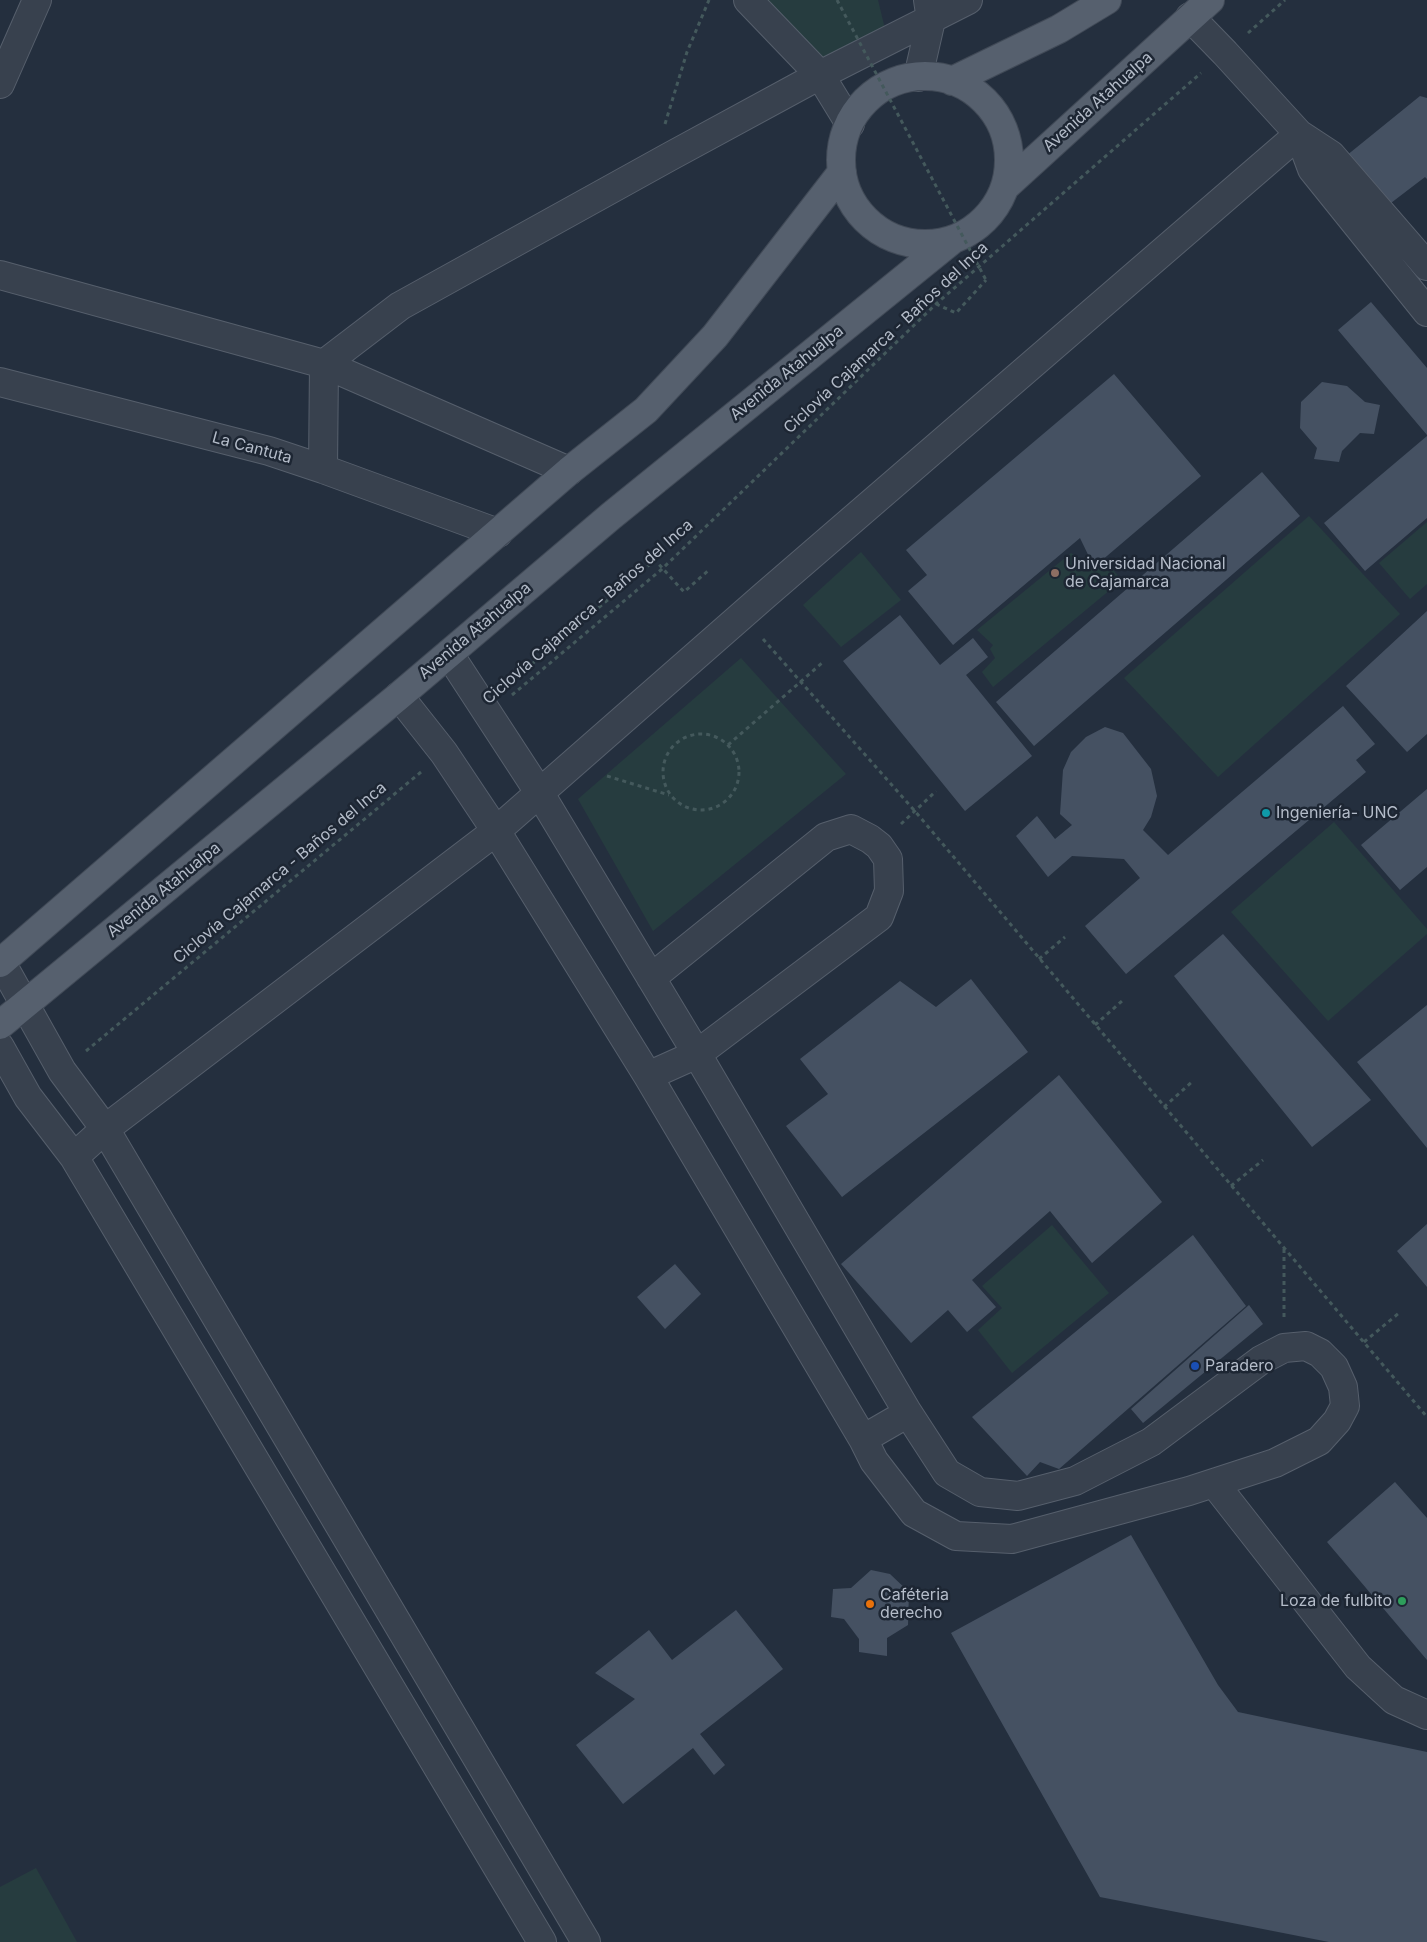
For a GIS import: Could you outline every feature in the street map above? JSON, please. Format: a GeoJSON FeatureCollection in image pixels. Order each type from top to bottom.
{"type":"FeatureCollection","features":[{"type":"Feature","properties":{"kind":"main road"},"geometry":{"type":"LineString","coordinates":[[952,81],[1059,29],[1107,0]]}},
{"type":"Feature","properties":{"kind":"main road","name":"Avenida Atahualpa"},"geometry":{"type":"LineString","coordinates":[[1006,186],[1210,0]]}},
{"type":"Feature","properties":{"kind":"main road"},"geometry":{"type":"LineString","coordinates":[[918,76],[952,81],[972,90],[988,105],[1001,122],[1008,143],[1009,165],[1006,186],[994,209],[975,228],[952,240],[928,244],[904,242],[881,232],[862,216],[849,196],[842,172],[842,148],[850,124],[863,104],[882,89],[905,79],[918,76]]}},
{"type":"Feature","properties":{"kind":"main road"},"geometry":{"type":"LineString","coordinates":[[1,963],[569,471],[646,410],[708,343],[842,172]]}},
{"type":"Feature","properties":{"kind":"main road","name":"Avenida Atahualpa"},"geometry":{"type":"LineString","coordinates":[[0,1025],[399,696],[611,516],[952,240]]}},
{"type":"Feature","properties":{"kind":"street"},"geometry":{"type":"LineString","coordinates":[[0,84],[36,0]]}},
{"type":"Feature","properties":{"kind":"street"},"geometry":{"type":"LineString","coordinates":[[748,0],[820,75],[850,124]]}},
{"type":"Feature","properties":{"kind":"street"},"geometry":{"type":"LineString","coordinates":[[324,364],[400,306],[820,75],[929,10],[968,0]]}},
{"type":"Feature","properties":{"kind":"street"},"geometry":{"type":"LineString","coordinates":[[918,76],[929,10]]}},
{"type":"Feature","properties":{"kind":"street"},"geometry":{"type":"LineString","coordinates":[[1190,18],[1225,52],[1298,134],[1331,155],[1427,266]]}},
{"type":"Feature","properties":{"kind":"street"},"geometry":{"type":"LineString","coordinates":[[1298,134],[1312,169],[1427,312]]}},
{"type":"Feature","properties":{"kind":"street"},"geometry":{"type":"LineString","coordinates":[[74,1157],[106,1129],[496,831],[1298,134]]}},
{"type":"Feature","properties":{"kind":"street"},"geometry":{"type":"LineString","coordinates":[[0,275],[324,364],[569,471]]}},
{"type":"Feature","properties":{"kind":"street"},"geometry":{"type":"LineString","coordinates":[[323,468],[324,364]]}},
{"type":"Feature","properties":{"kind":"street","name":"La Cantuta"},"geometry":{"type":"LineString","coordinates":[[0,382],[269,451],[323,468],[498,533]]}},
{"type":"Feature","properties":{"kind":"street"},"geometry":{"type":"LineString","coordinates":[[399,696],[444,753],[496,831],[648,1076],[864,1439],[874,1461],[914,1513],[956,1536],[1012,1539],[1214,1483],[1275,1463],[1319,1441],[1341,1414],[1345,1406],[1343,1387],[1334,1366],[1320,1353],[1306,1346],[1284,1348],[1261,1360],[1151,1442],[1075,1481],[1018,1496],[980,1492],[947,1472],[908,1413],[697,1054],[539,792],[449,654]]}},
{"type":"Feature","properties":{"kind":"street"},"geometry":{"type":"LineString","coordinates":[[648,1076],[697,1054],[879,916],[889,891],[888,859],[879,846],[851,829],[826,838],[651,978]]}},
{"type":"Feature","properties":{"kind":"street"},"geometry":{"type":"LineString","coordinates":[[1,963],[62,1070],[106,1129],[586,1942]]}},
{"type":"Feature","properties":{"kind":"street"},"geometry":{"type":"LineString","coordinates":[[0,1047],[28,1097],[74,1157],[542,1942]]}},
{"type":"Feature","properties":{"kind":"street"},"geometry":{"type":"LineString","coordinates":[[864,1439],[908,1413]]}},
{"type":"Feature","properties":{"kind":"street"},"geometry":{"type":"LineString","coordinates":[[1214,1483],[1358,1667],[1394,1700],[1427,1715]]}},
{"type":"Feature","properties":{"kind":"path"},"geometry":{"type":"LineString","coordinates":[[668,157],[665,122],[687,52],[709,0]]}},
{"type":"Feature","properties":{"kind":"path"},"geometry":{"type":"LineString","coordinates":[[837,0],[986,280],[956,313],[936,304]]}},
{"type":"Feature","properties":{"kind":"path","name":"Ciclovía Cajamarca - Baños del Inca"},"geometry":{"type":"LineString","coordinates":[[485,711],[662,568],[936,304],[1285,0]]}},
{"type":"Feature","properties":{"kind":"path"},"geometry":{"type":"LineString","coordinates":[[485,711],[655,560],[684,592],[710,569]]}},
{"type":"Feature","properties":{"kind":"path"},"geometry":{"type":"LineString","coordinates":[[742,616],[914,810],[1427,1416]]}},
{"type":"Feature","properties":{"kind":"path"},"geometry":{"type":"LineString","coordinates":[[728,745],[822,663]]}},
{"type":"Feature","properties":{"kind":"path"},"geometry":{"type":"LineString","coordinates":[[697,734],[710,735],[728,745],[738,761],[739,774],[736,787],[729,799],[718,807],[692,810],[680,804],[670,795],[664,783],[662,770],[666,757],[673,746],[684,737],[697,734]]}},
{"type":"Feature","properties":{"kind":"path","name":"Ciclovía Cajamarca - Baños del Inca"},"geometry":{"type":"LineString","coordinates":[[62,1070],[444,753]]}},
{"type":"Feature","properties":{"kind":"path"},"geometry":{"type":"LineString","coordinates":[[572,765],[670,795]]}},
{"type":"Feature","properties":{"kind":"path"},"geometry":{"type":"LineString","coordinates":[[879,846],[914,810],[936,791]]}},
{"type":"Feature","properties":{"kind":"path"},"geometry":{"type":"LineString","coordinates":[[1039,958],[1065,937]]}},
{"type":"Feature","properties":{"kind":"path"},"geometry":{"type":"LineString","coordinates":[[1095,1025],[1122,1001]]}},
{"type":"Feature","properties":{"kind":"path"},"geometry":{"type":"LineString","coordinates":[[1164,1107],[1193,1081]]}},
{"type":"Feature","properties":{"kind":"path"},"geometry":{"type":"LineString","coordinates":[[1231,1186],[1263,1160]]}},
{"type":"Feature","properties":{"kind":"path"},"geometry":{"type":"LineString","coordinates":[[1284,1249],[1284,1348]]}},
{"type":"Feature","properties":{"kind":"path"},"geometry":{"type":"LineString","coordinates":[[1364,1342],[1399,1313]]}},
{"type":"Feature","properties":{"kind":"green space"},"geometry":{"type":"Polygon","coordinates":[[[733,0],[878,0],[885,29],[809,73],[733,0]]]}},
{"type":"Feature","properties":{"kind":"green space"},"geometry":{"type":"Polygon","coordinates":[[[1309,516],[1400,614],[1218,777],[1124,678],[1309,516]]]}},
{"type":"Feature","properties":{"kind":"green space"},"geometry":{"type":"Polygon","coordinates":[[[1427,522],[1427,584],[1410,599],[1379,563],[1427,522]]]}},
{"type":"Feature","properties":{"kind":"green space"},"geometry":{"type":"Polygon","coordinates":[[[861,552],[901,600],[841,647],[803,605],[861,552]]]}},
{"type":"Feature","properties":{"kind":"green space"},"geometry":{"type":"Polygon","coordinates":[[[1071,553],[1094,567],[1103,559],[1122,580],[993,687],[982,672],[995,658],[990,649],[993,645],[977,630],[1071,553]]]}},
{"type":"Feature","properties":{"kind":"green space"},"geometry":{"type":"Polygon","coordinates":[[[741,658],[846,774],[653,931],[578,799],[741,658]]]}},
{"type":"Feature","properties":{"kind":"green space"},"geometry":{"type":"Polygon","coordinates":[[[1334,822],[1427,929],[1427,934],[1328,1021],[1231,912],[1334,822]]]}},
{"type":"Feature","properties":{"kind":"green space"},"geometry":{"type":"Polygon","coordinates":[[[1052,1225],[1109,1293],[1012,1373],[978,1330],[1002,1308],[982,1286],[1052,1225]]]}},
{"type":"Feature","properties":{"kind":"green space"},"geometry":{"type":"Polygon","coordinates":[[[36,1868],[77,1942],[0,1942],[0,1887],[36,1868]]]}},
{"type":"Feature","properties":{"kind":"building"},"geometry":{"type":"Polygon","coordinates":[[[1420,96],[1427,98],[1427,179],[1425,177],[1387,206],[1346,156],[1420,96]]]}},
{"type":"Feature","properties":{"kind":"building"},"geometry":{"type":"Polygon","coordinates":[[[1371,302],[1427,368],[1427,435],[1338,330],[1371,302]]]}},
{"type":"Feature","properties":{"kind":"building"},"geometry":{"type":"Polygon","coordinates":[[[1114,374],[1201,476],[1094,567],[1080,538],[953,645],[908,591],[927,575],[906,550],[1114,374]]]}},
{"type":"Feature","properties":{"kind":"building"},"geometry":{"type":"Polygon","coordinates":[[[1322,382],[1347,386],[1365,402],[1380,405],[1374,434],[1360,433],[1342,451],[1339,462],[1314,459],[1317,448],[1300,428],[1301,402],[1322,382]]]}},
{"type":"Feature","properties":{"kind":"building"},"geometry":{"type":"Polygon","coordinates":[[[1427,436],[1427,518],[1365,571],[1324,523],[1427,436]]]}},
{"type":"Feature","properties":{"kind":"building"},"geometry":{"type":"Polygon","coordinates":[[[1262,472],[1300,516],[1034,746],[996,702],[1262,472]]]}},
{"type":"Feature","properties":{"kind":"building"},"geometry":{"type":"Polygon","coordinates":[[[1427,611],[1427,734],[1407,752],[1346,686],[1427,611]]]}},
{"type":"Feature","properties":{"kind":"building"},"geometry":{"type":"Polygon","coordinates":[[[900,615],[940,665],[973,638],[988,657],[966,675],[1032,756],[965,811],[843,661],[900,615]]]}},
{"type":"Feature","properties":{"kind":"building","name":"Ingeniería- UNC"},"geometry":{"type":"Polygon","coordinates":[[[1343,706],[1375,744],[1356,760],[1366,772],[1126,974],[1085,926],[1140,878],[1124,859],[1072,856],[1048,877],[1016,836],[1037,816],[1055,839],[1072,825],[1060,814],[1063,770],[1071,752],[1086,737],[1105,727],[1123,733],[1151,769],[1157,796],[1151,817],[1143,830],[1168,855],[1343,706]]]}},
{"type":"Feature","properties":{"kind":"building"},"geometry":{"type":"Polygon","coordinates":[[[1427,789],[1427,867],[1400,890],[1361,845],[1427,789]]]}},
{"type":"Feature","properties":{"kind":"building"},"geometry":{"type":"Polygon","coordinates":[[[1223,934],[1371,1100],[1312,1147],[1174,976],[1223,934]]]}},
{"type":"Feature","properties":{"kind":"building"},"geometry":{"type":"Polygon","coordinates":[[[971,979],[1028,1052],[842,1197],[786,1126],[828,1094],[800,1059],[900,981],[936,1007],[971,979]]]}},
{"type":"Feature","properties":{"kind":"building"},"geometry":{"type":"Polygon","coordinates":[[[1427,1005],[1427,1148],[1357,1062],[1427,1005]]]}},
{"type":"Feature","properties":{"kind":"building"},"geometry":{"type":"Polygon","coordinates":[[[1059,1075],[1162,1202],[1092,1263],[1050,1211],[972,1280],[996,1307],[967,1332],[948,1310],[911,1343],[841,1264],[1059,1075]]]}},
{"type":"Feature","properties":{"kind":"building"},"geometry":{"type":"Polygon","coordinates":[[[1427,1224],[1427,1287],[1397,1251],[1427,1224]]]}},
{"type":"Feature","properties":{"kind":"building"},"geometry":{"type":"Polygon","coordinates":[[[1193,1235],[1246,1306],[1059,1469],[1040,1462],[1027,1476],[972,1417],[1193,1235]]]}},
{"type":"Feature","properties":{"kind":"building"},"geometry":{"type":"Polygon","coordinates":[[[675,1264],[701,1294],[665,1329],[637,1297],[675,1264]]]}},
{"type":"Feature","properties":{"kind":"building","name":"Paradero"},"geometry":{"type":"Polygon","coordinates":[[[1249,1305],[1263,1324],[1143,1423],[1131,1409],[1249,1305]]]}},
{"type":"Feature","properties":{"kind":"building","name":"Loza de fulbito"},"geometry":{"type":"Polygon","coordinates":[[[1395,1482],[1427,1518],[1427,1660],[1327,1542],[1395,1482]]]}},
{"type":"Feature","properties":{"kind":"building"},"geometry":{"type":"Polygon","coordinates":[[[1131,1535],[1218,1685],[1238,1712],[1427,1752],[1427,1942],[1329,1942],[1100,1897],[951,1633],[1131,1535]]]}},
{"type":"Feature","properties":{"kind":"building","name":"Caféteria derecho"},"geometry":{"type":"Polygon","coordinates":[[[871,1570],[890,1574],[909,1592],[908,1625],[887,1638],[887,1656],[859,1652],[859,1639],[844,1619],[831,1617],[833,1589],[851,1588],[871,1570]]]}},
{"type":"Feature","properties":{"kind":"building"},"geometry":{"type":"Polygon","coordinates":[[[736,1610],[783,1669],[700,1734],[725,1765],[714,1775],[693,1748],[623,1804],[576,1745],[635,1699],[595,1673],[649,1630],[672,1660],[736,1610]]]}},
{"type":"Feature","properties":{"kind":"place","name":"Universidad Nacional de Cajamarca"},"geometry":{"type":"Point","coordinates":[1055,573]}},
{"type":"Feature","properties":{"kind":"place","name":"Ingeniería- UNC"},"geometry":{"type":"Point","coordinates":[1266,813]}},
{"type":"Feature","properties":{"kind":"place","name":"Paradero"},"geometry":{"type":"Point","coordinates":[1195,1366]}},
{"type":"Feature","properties":{"kind":"place","name":"Loza de fulbito"},"geometry":{"type":"Point","coordinates":[1402,1601]}},
{"type":"Feature","properties":{"kind":"place","name":"Caféteria derecho"},"geometry":{"type":"Point","coordinates":[870,1604]}}]}
